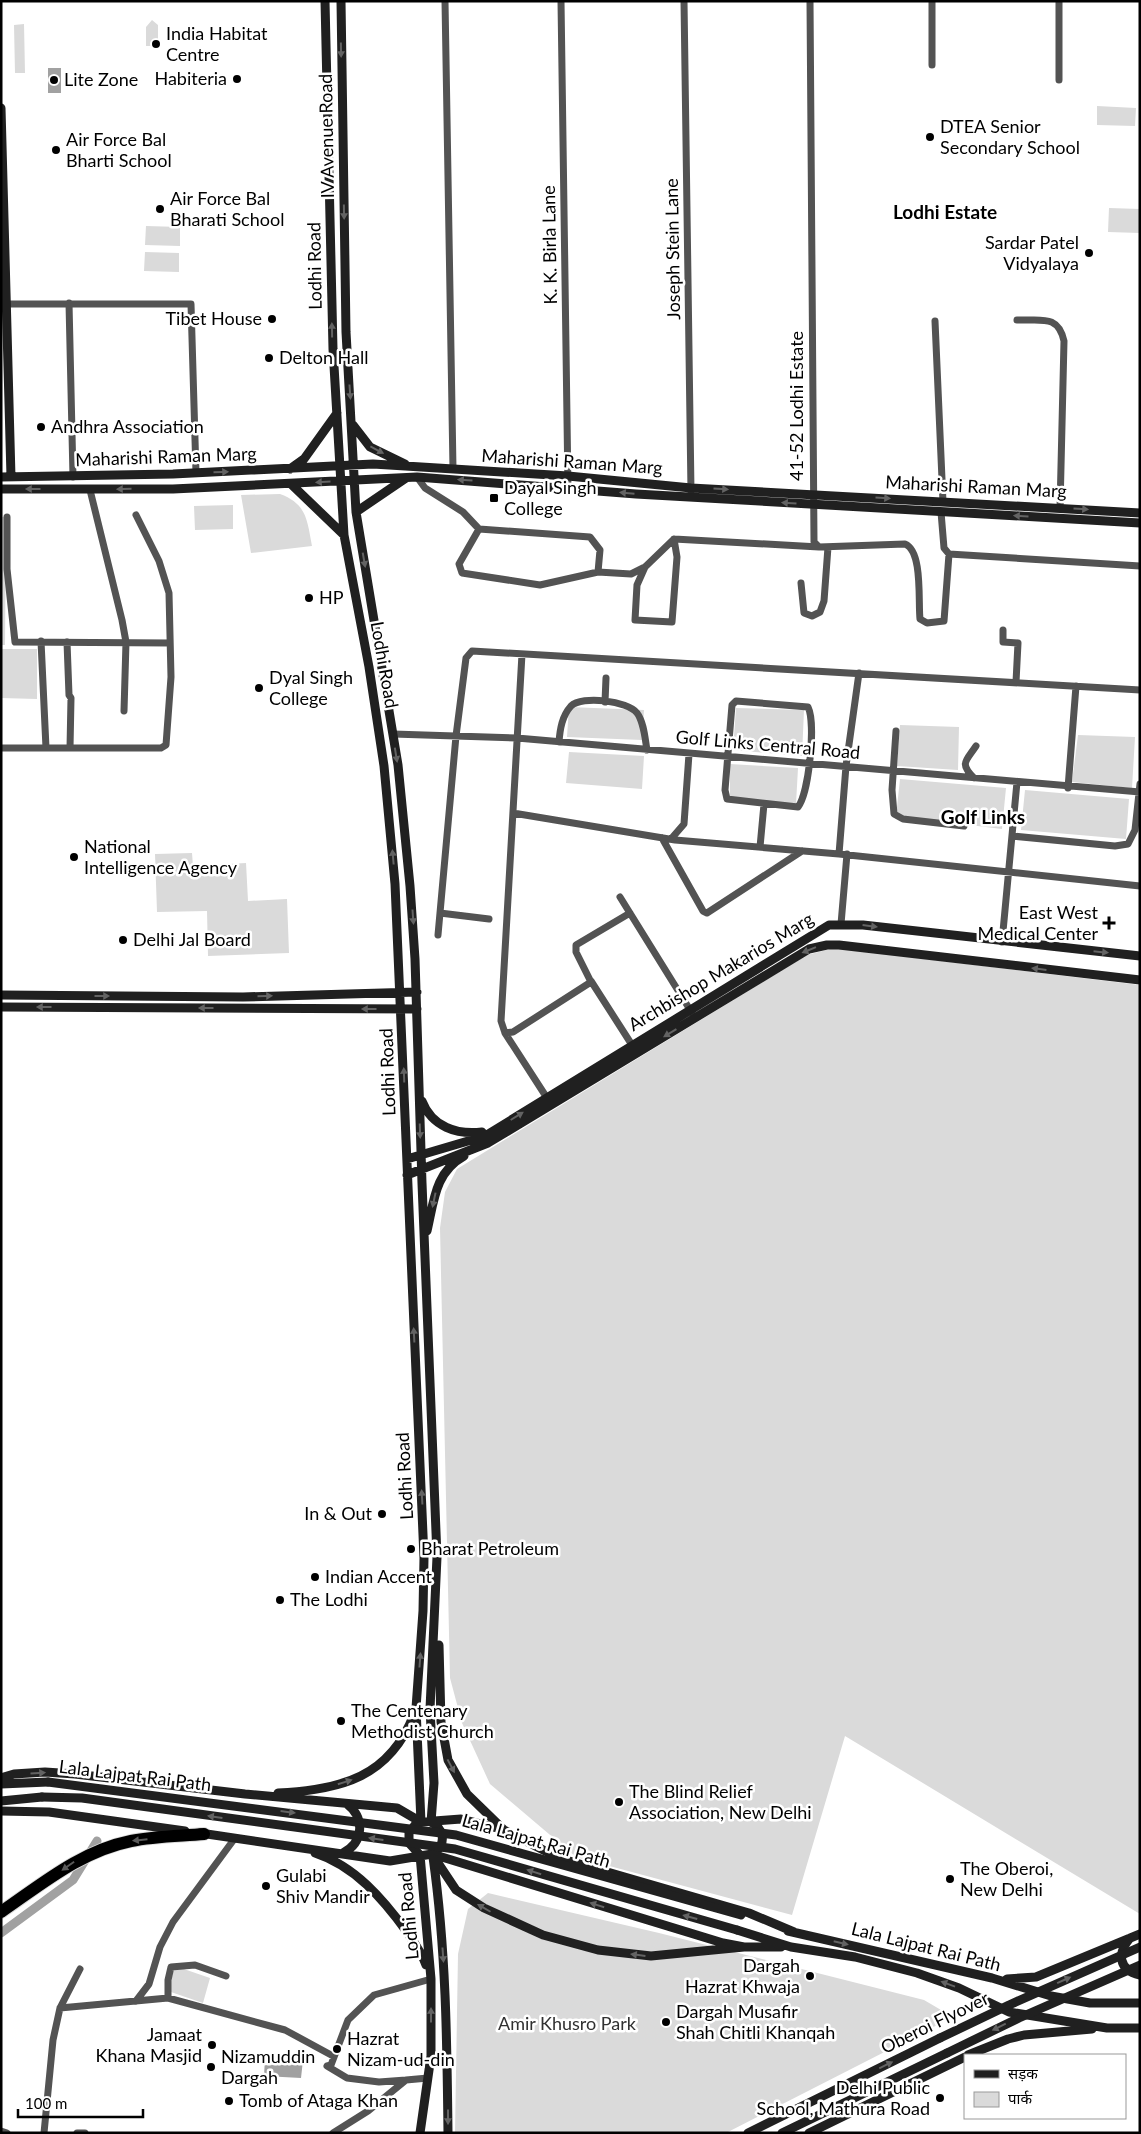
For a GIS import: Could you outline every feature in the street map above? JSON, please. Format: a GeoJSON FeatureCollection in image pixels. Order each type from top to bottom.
{"type":"FeatureCollection","features":[{"type":"Feature","properties":{"kind":"highway"},"geometry":{"type":"LineString","coordinates":[[1,1912],[75,1861],[112,1846],[131,1841],[204,1834]]}},
{"type":"Feature","properties":{"kind":"main road","name":"Lodhi Road"},"geometry":{"type":"LineString","coordinates":[[326,1],[333,349],[344,535],[369,667],[384,766],[395,884],[402,1009],[407,1175],[424,1558],[416,1708],[421,1822],[412,1828],[409,1838],[412,1848],[420,1855],[431,1979],[430,2056],[420,2133]]}},
{"type":"Feature","properties":{"kind":"main road","name":"IV Avenue Road"},"geometry":{"type":"LineString","coordinates":[[340,1],[346,332],[355,480]]}},
{"type":"Feature","properties":{"kind":"main road"},"geometry":{"type":"LineString","coordinates":[[1,108],[4,304],[11,477]]}},
{"type":"Feature","properties":{"kind":"main road"},"geometry":{"type":"LineString","coordinates":[[289,469],[304,459],[337,413]]}},
{"type":"Feature","properties":{"kind":"main road"},"geometry":{"type":"LineString","coordinates":[[352,425],[370,447],[408,466]]}},
{"type":"Feature","properties":{"kind":"main road","name":"Maharishi Raman Marg"},"geometry":{"type":"LineString","coordinates":[[1,477],[196,473],[354,465],[408,466],[568,476],[691,492],[813,504],[1140,523]]}},
{"type":"Feature","properties":{"kind":"main road","name":"Maharishi Raman Marg"},"geometry":{"type":"LineString","coordinates":[[1,488],[90,490],[291,484],[417,477],[568,488],[813,494],[1140,513]]}},
{"type":"Feature","properties":{"kind":"main road"},"geometry":{"type":"LineString","coordinates":[[356,512],[407,478]]}},
{"type":"Feature","properties":{"kind":"main road","name":"Lodhi Road"},"geometry":{"type":"LineString","coordinates":[[355,480],[356,512],[393,734],[410,886],[417,992],[421,1170],[437,1557],[436,1614],[430,1709],[434,1783],[431,1822],[440,1830],[443,1838],[441,1846],[432,1854],[441,1918],[447,2027],[448,2133]]}},
{"type":"Feature","properties":{"kind":"main road"},"geometry":{"type":"LineString","coordinates":[[291,484],[344,535]]}},
{"type":"Feature","properties":{"kind":"main road","name":"Archbishop Makarios Marg"},"geometry":{"type":"LineString","coordinates":[[407,1159],[485,1136],[819,929],[829,925],[841,924],[1140,956]]}},
{"type":"Feature","properties":{"kind":"main road","name":"Archbishop Makarios Marg"},"geometry":{"type":"LineString","coordinates":[[407,1175],[488,1143],[809,949],[827,945],[1140,980]]}},
{"type":"Feature","properties":{"kind":"main road"},"geometry":{"type":"LineString","coordinates":[[1,995],[243,997],[417,992]]}},
{"type":"Feature","properties":{"kind":"main road"},"geometry":{"type":"LineString","coordinates":[[1,1007],[417,1009]]}},
{"type":"Feature","properties":{"kind":"main road"},"geometry":{"type":"LineString","coordinates":[[419,1091],[426,1110],[436,1122],[450,1130],[464,1134],[493,1131]]}},
{"type":"Feature","properties":{"kind":"main road"},"geometry":{"type":"LineString","coordinates":[[424,1243],[436,1186],[444,1172],[458,1159],[488,1143]]}},
{"type":"Feature","properties":{"kind":"main road"},"geometry":{"type":"LineString","coordinates":[[436,1614],[442,1676],[441,1722],[448,1760],[467,1794],[504,1830]]}},
{"type":"Feature","properties":{"kind":"main road"},"geometry":{"type":"LineString","coordinates":[[246,1794],[305,1791],[363,1776],[388,1758],[406,1735],[416,1708]]}},
{"type":"Feature","properties":{"kind":"main road"},"geometry":{"type":"LineString","coordinates":[[1,1778],[14,1774],[75,1774],[149,1784],[397,1808],[421,1822],[462,1819],[504,1830],[559,1858],[749,1913],[794,1932]]}},
{"type":"Feature","properties":{"kind":"main road","name":"Lala Lajpat Rai Path"},"geometry":{"type":"LineString","coordinates":[[1,1784],[48,1782],[456,1835],[794,1932],[992,1978],[1051,1996],[1090,2003],[1140,2002]]}},
{"type":"Feature","properties":{"kind":"main road","name":"Lala Lajpat Rai Path"},"geometry":{"type":"LineString","coordinates":[[1,1801],[42,1797],[82,1798],[455,1849],[791,1947],[854,1957],[917,1973],[959,1988],[1009,2012],[1107,2028]]}},
{"type":"Feature","properties":{"kind":"main road"},"geometry":{"type":"LineString","coordinates":[[343,1853],[356,1843],[360,1832],[358,1816],[347,1804]]}},
{"type":"Feature","properties":{"kind":"main road"},"geometry":{"type":"LineString","coordinates":[[1,1811],[49,1812],[292,1845],[390,1861],[432,1854],[714,1940],[744,1947]]}},
{"type":"Feature","properties":{"kind":"main road"},"geometry":{"type":"LineString","coordinates":[[292,1845],[327,1856],[354,1873],[371,1889],[391,1911],[415,1944],[424,1959],[431,1979]]}},
{"type":"Feature","properties":{"kind":"main road"},"geometry":{"type":"LineString","coordinates":[[432,1854],[456,1890],[484,1908],[543,1936],[598,1950],[651,1956],[744,1947],[791,1947]]}},
{"type":"Feature","properties":{"kind":"main road"},"geometry":{"type":"LineString","coordinates":[[992,1978],[1017,1980],[1036,1977],[1135,1936]]}},
{"type":"Feature","properties":{"kind":"main road"},"geometry":{"type":"LineString","coordinates":[[1135,1936],[1121,1951],[1121,1960],[1131,1973],[1140,1974]]}},
{"type":"Feature","properties":{"kind":"main road","name":"Oberoi Flyover"},"geometry":{"type":"LineString","coordinates":[[748,2133],[1009,2005],[1140,1947]]}},
{"type":"Feature","properties":{"kind":"main road","name":"Oberoi Flyover"},"geometry":{"type":"LineString","coordinates":[[782,2133],[1018,2018],[1140,1965]]}},
{"type":"Feature","properties":{"kind":"main road"},"geometry":{"type":"LineString","coordinates":[[971,2054],[1008,2038],[1024,2035],[1107,2028],[1140,2028]]}},
{"type":"Feature","properties":{"kind":"main road"},"geometry":{"type":"LineString","coordinates":[[809,2133],[964,2057]]}},
{"type":"Feature","properties":{"kind":"street"},"geometry":{"type":"LineString","coordinates":[[445,1],[453,469]]}},
{"type":"Feature","properties":{"kind":"street","name":"K. K. Birla Lane"},"geometry":{"type":"LineString","coordinates":[[561,1],[568,488]]}},
{"type":"Feature","properties":{"kind":"street","name":"Joseph Stein Lane"},"geometry":{"type":"LineString","coordinates":[[684,1],[691,492]]}},
{"type":"Feature","properties":{"kind":"street","name":"41-52 Lodhi Estate"},"geometry":{"type":"LineString","coordinates":[[810,1],[812,537],[815,545],[820,547]]}},
{"type":"Feature","properties":{"kind":"street"},"geometry":{"type":"LineString","coordinates":[[932,1],[932,65]]}},
{"type":"Feature","properties":{"kind":"street"},"geometry":{"type":"LineString","coordinates":[[1059,1],[1059,80]]}},
{"type":"Feature","properties":{"kind":"street"},"geometry":{"type":"LineString","coordinates":[[69,303],[73,477]]}},
{"type":"Feature","properties":{"kind":"street"},"geometry":{"type":"LineString","coordinates":[[4,304],[191,304],[196,473]]}},
{"type":"Feature","properties":{"kind":"street"},"geometry":{"type":"LineString","coordinates":[[1017,320],[1052,322],[1061,328],[1064,342],[1060,508]]}},
{"type":"Feature","properties":{"kind":"street"},"geometry":{"type":"LineString","coordinates":[[935,321],[943,502]]}},
{"type":"Feature","properties":{"kind":"street"},"geometry":{"type":"LineString","coordinates":[[417,477],[425,488],[463,512],[479,529],[590,537],[600,550],[598,572]]}},
{"type":"Feature","properties":{"kind":"street"},"geometry":{"type":"LineString","coordinates":[[90,490],[110,564],[126,642],[124,712]]}},
{"type":"Feature","properties":{"kind":"street"},"geometry":{"type":"LineString","coordinates":[[479,529],[459,564],[462,573],[540,585],[598,572],[631,574],[645,566],[674,539],[820,547],[905,544],[910,546],[915,554],[919,582],[920,619],[927,623],[944,621],[949,554],[944,548],[940,512]]}},
{"type":"Feature","properties":{"kind":"street"},"geometry":{"type":"LineString","coordinates":[[1,748],[161,748],[166,745],[171,677],[169,593],[166,579],[136,515]]}},
{"type":"Feature","properties":{"kind":"street"},"geometry":{"type":"LineString","coordinates":[[7,517],[8,569],[14,640],[17,642],[170,643]]}},
{"type":"Feature","properties":{"kind":"street"},"geometry":{"type":"LineString","coordinates":[[645,566],[637,585],[635,620],[672,622],[677,557],[674,539]]}},
{"type":"Feature","properties":{"kind":"street"},"geometry":{"type":"LineString","coordinates":[[801,583],[804,613],[812,616],[820,612],[824,601],[828,546]]}},
{"type":"Feature","properties":{"kind":"street"},"geometry":{"type":"LineString","coordinates":[[949,554],[1140,566]]}},
{"type":"Feature","properties":{"kind":"street"},"geometry":{"type":"LineString","coordinates":[[1003,630],[1002,642],[1018,643],[1016,682]]}},
{"type":"Feature","properties":{"kind":"street"},"geometry":{"type":"LineString","coordinates":[[41,641],[46,748]]}},
{"type":"Feature","properties":{"kind":"street"},"geometry":{"type":"LineString","coordinates":[[67,642],[69,695],[71,698],[70,748]]}},
{"type":"Feature","properties":{"kind":"street"},"geometry":{"type":"LineString","coordinates":[[438,935],[456,736],[467,655],[472,651],[859,672],[1140,690]]}},
{"type":"Feature","properties":{"kind":"street"},"geometry":{"type":"LineString","coordinates":[[522,654],[501,1021],[505,1032],[547,1098]]}},
{"type":"Feature","properties":{"kind":"street"},"geometry":{"type":"LineString","coordinates":[[841,924],[846,766],[859,672]]}},
{"type":"Feature","properties":{"kind":"street"},"geometry":{"type":"LineString","coordinates":[[604,702],[606,678]]}},
{"type":"Feature","properties":{"kind":"street"},"geometry":{"type":"LineString","coordinates":[[1068,788],[1076,686]]}},
{"type":"Feature","properties":{"kind":"street"},"geometry":{"type":"LineString","coordinates":[[559,742],[563,720],[573,704],[580,701],[622,703],[636,713],[648,750]]}},
{"type":"Feature","properties":{"kind":"street"},"geometry":{"type":"LineString","coordinates":[[736,701],[787,704],[808,708],[810,712],[810,763],[800,805],[795,808],[728,799],[725,790],[732,705],[736,701]]}},
{"type":"Feature","properties":{"kind":"street"},"geometry":{"type":"LineString","coordinates":[[896,731],[892,808],[894,814],[897,817],[964,826]]}},
{"type":"Feature","properties":{"kind":"street","name":"Golf Links Central Road"},"geometry":{"type":"LineString","coordinates":[[393,734],[517,738],[893,770],[1068,788],[1140,792]]}},
{"type":"Feature","properties":{"kind":"street"},"geometry":{"type":"LineString","coordinates":[[974,778],[966,769],[965,763],[966,757],[976,746]]}},
{"type":"Feature","properties":{"kind":"street"},"geometry":{"type":"LineString","coordinates":[[671,839],[684,824],[689,754]]}},
{"type":"Feature","properties":{"kind":"street"},"geometry":{"type":"LineString","coordinates":[[1002,942],[1017,782]]}},
{"type":"Feature","properties":{"kind":"street"},"geometry":{"type":"LineString","coordinates":[[1012,836],[1123,846],[1128,844],[1135,830],[1140,784]]}},
{"type":"Feature","properties":{"kind":"street"},"geometry":{"type":"LineString","coordinates":[[760,847],[764,804]]}},
{"type":"Feature","properties":{"kind":"street"},"geometry":{"type":"LineString","coordinates":[[513,813],[662,838],[843,854],[1140,886]]}},
{"type":"Feature","properties":{"kind":"street"},"geometry":{"type":"LineString","coordinates":[[662,838],[703,911],[707,913],[802,850]]}},
{"type":"Feature","properties":{"kind":"street"},"geometry":{"type":"LineString","coordinates":[[620,897],[695,1018]]}},
{"type":"Feature","properties":{"kind":"street"},"geometry":{"type":"LineString","coordinates":[[440,913],[489,919]]}},
{"type":"Feature","properties":{"kind":"street"},"geometry":{"type":"LineString","coordinates":[[630,913],[576,945],[576,952],[591,981],[632,1046]]}},
{"type":"Feature","properties":{"kind":"street"},"geometry":{"type":"LineString","coordinates":[[505,1032],[512,1032],[591,981]]}},
{"type":"Feature","properties":{"kind":"street"},"geometry":{"type":"LineString","coordinates":[[136,2001],[149,1984],[160,1947],[173,1922],[235,1838]]}},
{"type":"Feature","properties":{"kind":"street"},"geometry":{"type":"LineString","coordinates":[[168,1998],[168,1980],[171,1967],[195,1965],[226,1976]]}},
{"type":"Feature","properties":{"kind":"street"},"geometry":{"type":"LineString","coordinates":[[44,2133],[53,2040],[60,2008],[80,1969]]}},
{"type":"Feature","properties":{"kind":"street"},"geometry":{"type":"LineString","coordinates":[[428,2078],[379,2082],[347,2078],[327,2066],[331,2065],[348,2020],[374,1995],[431,1979]]}},
{"type":"Feature","properties":{"kind":"street"},"geometry":{"type":"LineString","coordinates":[[60,2008],[168,1998],[285,2030],[333,2056]]}},
{"type":"Feature","properties":{"kind":"street"},"geometry":{"type":"LineString","coordinates":[[333,2133],[368,2111],[406,2080]]}},
{"type":"Feature","properties":{"kind":"street"},"geometry":{"type":"LineString","coordinates":[[1,2131],[7,2133]]}},
{"type":"Feature","properties":{"kind":"street"},"geometry":{"type":"LineString","coordinates":[[77,2133],[85,2133]]}},
{"type":"Feature","properties":{"kind":"green space"},"geometry":{"type":"Polygon","coordinates":[[[152,20],[158,25],[158,46],[146,46],[146,27],[152,20]]]}},
{"type":"Feature","properties":{"kind":"green space"},"geometry":{"type":"Polygon","coordinates":[[[24,24],[25,73],[15,73],[14,25],[24,24]]]}},
{"type":"Feature","properties":{"kind":"green space"},"geometry":{"type":"Polygon","coordinates":[[[1097,106],[1136,108],[1135,126],[1097,125],[1097,106]]]}},
{"type":"Feature","properties":{"kind":"green space"},"geometry":{"type":"Polygon","coordinates":[[[1109,208],[1140,209],[1140,233],[1108,232],[1109,208]]]}},
{"type":"Feature","properties":{"kind":"green space"},"geometry":{"type":"Polygon","coordinates":[[[146,226],[180,227],[180,246],[145,245],[146,226]]]}},
{"type":"Feature","properties":{"kind":"green space"},"geometry":{"type":"Polygon","coordinates":[[[145,252],[179,253],[179,272],[144,271],[145,252]]]}},
{"type":"Feature","properties":{"kind":"green space"},"geometry":{"type":"Polygon","coordinates":[[[280,494],[289,498],[301,508],[307,521],[312,546],[251,553],[241,495],[280,494]]]}},
{"type":"Feature","properties":{"kind":"green space"},"geometry":{"type":"Polygon","coordinates":[[[233,505],[233,529],[195,530],[194,506],[233,505]]]}},
{"type":"Feature","properties":{"kind":"green space"},"geometry":{"type":"Polygon","coordinates":[[[1,517],[6,517],[5,645],[1,645],[1,517]]]}},
{"type":"Feature","properties":{"kind":"green space"},"geometry":{"type":"Polygon","coordinates":[[[1,649],[37,649],[37,699],[1,698],[1,649]]]}},
{"type":"Feature","properties":{"kind":"green space"},"geometry":{"type":"Polygon","coordinates":[[[569,707],[644,710],[642,740],[567,737],[569,707]]]}},
{"type":"Feature","properties":{"kind":"green space"},"geometry":{"type":"Polygon","coordinates":[[[736,708],[804,710],[802,756],[733,750],[736,708]]]}},
{"type":"Feature","properties":{"kind":"green space"},"geometry":{"type":"Polygon","coordinates":[[[900,725],[959,727],[958,770],[897,766],[900,725]]]}},
{"type":"Feature","properties":{"kind":"green space"},"geometry":{"type":"Polygon","coordinates":[[[1078,735],[1135,737],[1132,788],[1072,782],[1078,735]]]}},
{"type":"Feature","properties":{"kind":"green space"},"geometry":{"type":"Polygon","coordinates":[[[569,752],[644,756],[642,789],[566,783],[569,752]]]}},
{"type":"Feature","properties":{"kind":"green space"},"geometry":{"type":"Polygon","coordinates":[[[730,764],[798,768],[796,804],[730,798],[730,764]]]}},
{"type":"Feature","properties":{"kind":"green space"},"geometry":{"type":"Polygon","coordinates":[[[900,779],[1006,788],[1002,829],[896,816],[900,779]]]}},
{"type":"Feature","properties":{"kind":"green space"},"geometry":{"type":"Polygon","coordinates":[[[1025,790],[1129,799],[1126,839],[1021,830],[1025,790]]]}},
{"type":"Feature","properties":{"kind":"green space"},"geometry":{"type":"Polygon","coordinates":[[[192,853],[193,866],[246,863],[248,901],[287,899],[289,953],[208,956],[207,911],[157,912],[155,854],[192,853]]]}},
{"type":"Feature","properties":{"kind":"green space"},"geometry":{"type":"Polygon","coordinates":[[[834,948],[1140,985],[1140,1914],[845,1736],[792,1915],[576,1857],[490,1784],[462,1723],[450,1678],[440,1228],[445,1192],[457,1169],[807,955],[834,948]]]}},
{"type":"Feature","properties":{"kind":"green space","name":"Amir Khusro Park"},"geometry":{"type":"Polygon","coordinates":[[[488,1893],[659,1933],[924,2000],[953,2017],[726,2133],[455,2133],[458,1954],[468,1909],[488,1893]]]}},
{"type":"Feature","properties":{"kind":"green space"},"geometry":{"type":"Polygon","coordinates":[[[175,1966],[210,1978],[203,2003],[168,1991],[175,1966]]]}},
{"type":"Feature","properties":{"kind":"shaded area","name":"Lite Zone"},"geometry":{"type":"Polygon","coordinates":[[[48,68],[61,68],[61,93],[48,93],[48,68]]]}},
{"type":"Feature","properties":{"kind":"shaded area"},"geometry":{"type":"Polygon","coordinates":[[[265,2058],[303,2060],[301,2078],[264,2076],[265,2058]]]}},
{"type":"Feature","properties":{"kind":"waterway"},"geometry":{"type":"LineString","coordinates":[[1,1933],[73,1880],[97,1841]]}},
{"type":"Feature","properties":{"kind":"place","name":"India Habitat Centre"},"geometry":{"type":"Point","coordinates":[156,44]}},
{"type":"Feature","properties":{"kind":"place","name":"Habiteria"},"geometry":{"type":"Point","coordinates":[237,79]}},
{"type":"Feature","properties":{"kind":"place","name":"Lite Zone"},"geometry":{"type":"Point","coordinates":[54,80]}},
{"type":"Feature","properties":{"kind":"place","name":"DTEA Senior Secondary School"},"geometry":{"type":"Point","coordinates":[930,137]}},
{"type":"Feature","properties":{"kind":"place","name":"Air Force Bal Bharti School"},"geometry":{"type":"Point","coordinates":[56,150]}},
{"type":"Feature","properties":{"kind":"place","name":"Air Force Bal Bharati School"},"geometry":{"type":"Point","coordinates":[160,209]}},
{"type":"Feature","properties":{"kind":"place","name":"Sardar Patel Vidyalaya"},"geometry":{"type":"Point","coordinates":[1089,253]}},
{"type":"Feature","properties":{"kind":"place","name":"Tibet House"},"geometry":{"type":"Point","coordinates":[272,319]}},
{"type":"Feature","properties":{"kind":"place","name":"Delton Hall"},"geometry":{"type":"Point","coordinates":[269,358]}},
{"type":"Feature","properties":{"kind":"place","name":"Andhra Association"},"geometry":{"type":"Point","coordinates":[41,427]}},
{"type":"Feature","properties":{"kind":"place","name":"Dayal Singh College"},"geometry":{"type":"Point","coordinates":[494,498]}},
{"type":"Feature","properties":{"kind":"place","name":"HP"},"geometry":{"type":"Point","coordinates":[309,598]}},
{"type":"Feature","properties":{"kind":"place","name":"Dyal Singh College"},"geometry":{"type":"Point","coordinates":[259,688]}},
{"type":"Feature","properties":{"kind":"place","name":"National Intelligence Agency"},"geometry":{"type":"Point","coordinates":[74,857]}},
{"type":"Feature","properties":{"kind":"place","name":"East West Medical Center"},"geometry":{"type":"Point","coordinates":[1109,923]}},
{"type":"Feature","properties":{"kind":"place","name":"Delhi Jal Board"},"geometry":{"type":"Point","coordinates":[123,940]}},
{"type":"Feature","properties":{"kind":"place","name":"In & Out"},"geometry":{"type":"Point","coordinates":[382,1514]}},
{"type":"Feature","properties":{"kind":"place","name":"Bharat Petroleum"},"geometry":{"type":"Point","coordinates":[411,1549]}},
{"type":"Feature","properties":{"kind":"place","name":"Indian Accent"},"geometry":{"type":"Point","coordinates":[315,1577]}},
{"type":"Feature","properties":{"kind":"place","name":"The Lodhi"},"geometry":{"type":"Point","coordinates":[280,1600]}},
{"type":"Feature","properties":{"kind":"place","name":"The Centenary Methodist Church"},"geometry":{"type":"Point","coordinates":[341,1721]}},
{"type":"Feature","properties":{"kind":"place","name":"The Blind Relief Association, New Delhi"},"geometry":{"type":"Point","coordinates":[619,1802]}},
{"type":"Feature","properties":{"kind":"place","name":"The Oberoi, New Delhi"},"geometry":{"type":"Point","coordinates":[950,1879]}},
{"type":"Feature","properties":{"kind":"place","name":"Gulabi Shiv Mandir"},"geometry":{"type":"Point","coordinates":[266,1886]}},
{"type":"Feature","properties":{"kind":"place","name":"Dargah Hazrat Khwaja"},"geometry":{"type":"Point","coordinates":[810,1976]}},
{"type":"Feature","properties":{"kind":"place","name":"Dargah Musafir Shah Chitli Khanqah"},"geometry":{"type":"Point","coordinates":[666,2022]}},
{"type":"Feature","properties":{"kind":"place","name":"Jamaat Khana Masjid"},"geometry":{"type":"Point","coordinates":[212,2045]}},
{"type":"Feature","properties":{"kind":"place","name":"Hazrat Nizam-ud-din"},"geometry":{"type":"Point","coordinates":[337,2049]}},
{"type":"Feature","properties":{"kind":"place","name":"Nizamuddin Dargah"},"geometry":{"type":"Point","coordinates":[211,2067]}},
{"type":"Feature","properties":{"kind":"place","name":"Delhi Public School, Mathura Road"},"geometry":{"type":"Point","coordinates":[940,2098]}},
{"type":"Feature","properties":{"kind":"place","name":"Tomb of Ataga Khan"},"geometry":{"type":"Point","coordinates":[229,2101]}},
{"type":"Feature","properties":{"kind":"district","name":"Lodhi Estate"},"geometry":{"type":"Point","coordinates":[945,212]}},
{"type":"Feature","properties":{"kind":"district","name":"Golf Links"},"geometry":{"type":"Point","coordinates":[983,817]}}]}
